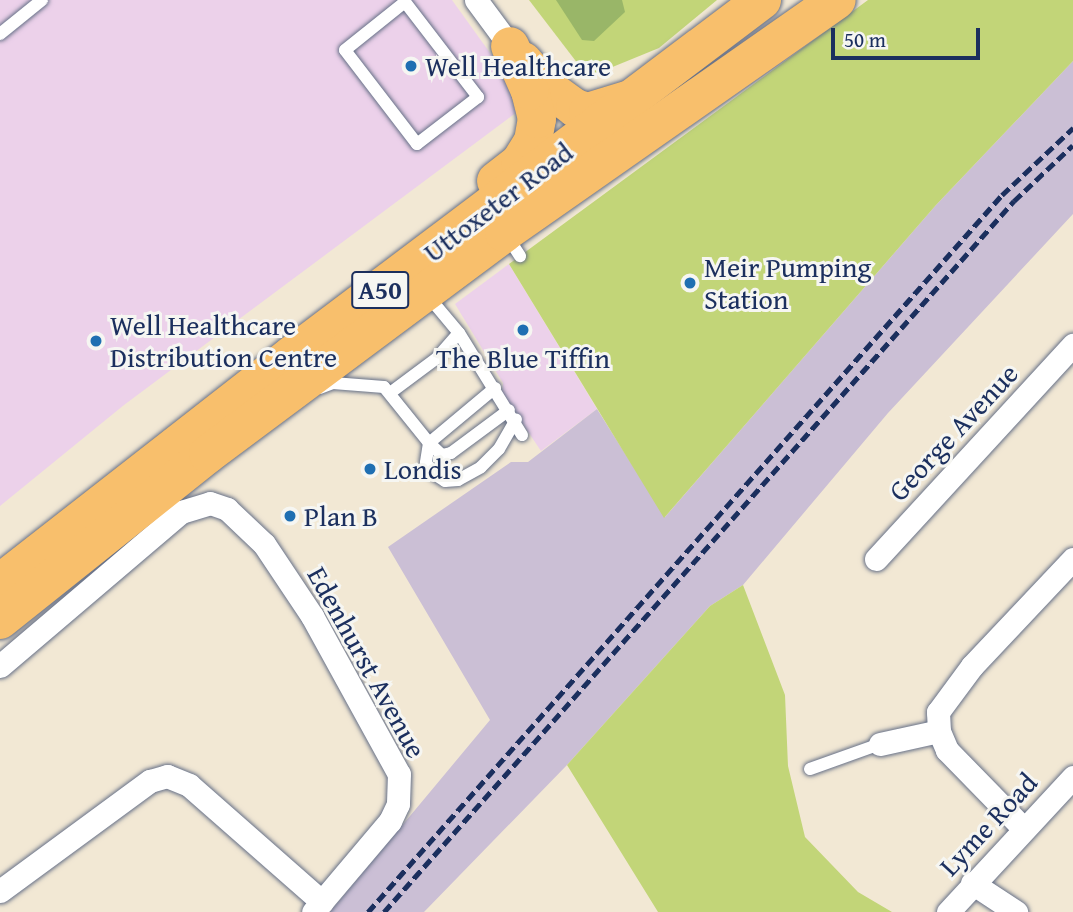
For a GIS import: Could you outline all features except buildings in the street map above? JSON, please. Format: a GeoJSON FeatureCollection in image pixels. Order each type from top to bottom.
{"type":"FeatureCollection","features":[{"type":"Feature","properties":{"kind":"highway","name":"Uttoxeter Road"},"geometry":{"type":"LineString","coordinates":[[0,620],[274,405],[426,293],[512,244],[762,0]]}},
{"type":"Feature","properties":{"kind":"highway","name":"A50"},"geometry":{"type":"LineString","coordinates":[[664,98],[807,0]]}},
{"type":"Feature","properties":{"kind":"highway"},"geometry":{"type":"LineString","coordinates":[[510,46],[545,86],[588,112],[664,98],[836,0]]}},
{"type":"Feature","properties":{"kind":"highway"},"geometry":{"type":"LineString","coordinates":[[292,355],[435,229],[520,162],[533,141],[537,119],[530,91],[510,46]]}},
{"type":"Feature","properties":{"kind":"highway","name":"Uttoxeter Road"},"geometry":{"type":"LineString","coordinates":[[0,583],[292,355],[664,98]]}},
{"type":"Feature","properties":{"kind":"street"},"geometry":{"type":"LineString","coordinates":[[476,0],[510,46]]}},
{"type":"Feature","properties":{"kind":"street","name":"George Avenue"},"geometry":{"type":"LineString","coordinates":[[876,559],[1073,345]]}},
{"type":"Feature","properties":{"kind":"street","name":"Edenhurst Avenue"},"geometry":{"type":"LineString","coordinates":[[0,666],[181,512],[210,503],[227,509],[264,544],[312,616],[399,774],[398,804],[390,821],[318,907]]}},
{"type":"Feature","properties":{"kind":"street"},"geometry":{"type":"LineString","coordinates":[[1023,828],[947,750],[939,731],[938,712],[972,666],[1073,559]]}},
{"type":"Feature","properties":{"kind":"street"},"geometry":{"type":"LineString","coordinates":[[880,744],[939,731]]}},
{"type":"Feature","properties":{"kind":"street"},"geometry":{"type":"LineString","coordinates":[[0,891],[150,781],[167,776],[188,785],[318,907]]}},
{"type":"Feature","properties":{"kind":"street","name":"Lyme Road"},"geometry":{"type":"LineString","coordinates":[[948,912],[1073,777]]}},
{"type":"Feature","properties":{"kind":"street"},"geometry":{"type":"LineString","coordinates":[[972,883],[1016,912]]}},
{"type":"Feature","properties":{"kind":"lane"},"geometry":{"type":"LineString","coordinates":[[0,34],[42,0]]}},
{"type":"Feature","properties":{"kind":"lane"},"geometry":{"type":"LineString","coordinates":[[405,1],[478,97],[417,144],[345,50],[405,1]]}},
{"type":"Feature","properties":{"kind":"lane"},"geometry":{"type":"LineString","coordinates":[[426,293],[459,333],[523,435]]}},
{"type":"Feature","properties":{"kind":"lane"},"geometry":{"type":"LineString","coordinates":[[390,393],[437,358],[459,333]]}},
{"type":"Feature","properties":{"kind":"lane"},"geometry":{"type":"LineString","coordinates":[[274,405],[333,383],[384,387],[429,443],[442,455],[451,453],[512,415]]}},
{"type":"Feature","properties":{"kind":"lane"},"geometry":{"type":"LineString","coordinates":[[495,388],[429,443],[426,463],[434,474],[445,481],[458,480],[481,467],[499,449],[512,415]]}},
{"type":"Feature","properties":{"kind":"lane"},"geometry":{"type":"LineString","coordinates":[[810,769],[880,744]]}},
{"type":"Feature","properties":{"kind":"shaded area","name":"Well Healthcare Distribution Centre"},"geometry":{"type":"Polygon","coordinates":[[[0,0],[452,0],[516,89],[517,112],[124,405],[0,506],[0,0]]]}},
{"type":"Feature","properties":{"kind":"shaded area"},"geometry":{"type":"Polygon","coordinates":[[[1073,61],[1073,214],[888,413],[743,585],[710,606],[567,765],[424,912],[330,912],[490,720],[388,547],[511,462],[528,462],[597,409],[665,517],[936,205],[1073,61]]]}},
{"type":"Feature","properties":{"kind":"shaded area"},"geometry":{"type":"Polygon","coordinates":[[[509,264],[597,409],[541,451],[502,393],[503,383],[455,304],[509,264]]]}},
{"type":"Feature","properties":{"kind":"green space"},"geometry":{"type":"Polygon","coordinates":[[[529,0],[717,0],[659,48],[588,77],[529,0]]]}},
{"type":"Feature","properties":{"kind":"green space"},"geometry":{"type":"Polygon","coordinates":[[[556,0],[622,0],[625,12],[594,41],[582,40],[556,0]]]}},
{"type":"Feature","properties":{"kind":"green space"},"geometry":{"type":"Polygon","coordinates":[[[868,0],[1073,0],[1073,61],[936,205],[664,518],[509,264],[868,0]]]}},
{"type":"Feature","properties":{"kind":"green space"},"geometry":{"type":"Polygon","coordinates":[[[743,585],[785,695],[788,766],[805,837],[858,892],[892,912],[658,912],[567,765],[710,606],[743,585]]]}},
{"type":"Feature","properties":{"kind":"railway"},"geometry":{"type":"LineString","coordinates":[[368,912],[1002,195],[1073,128]]}},
{"type":"Feature","properties":{"kind":"railway"},"geometry":{"type":"LineString","coordinates":[[384,912],[1014,201],[1073,145]]}},
{"type":"Feature","properties":{"kind":"place","name":"Well Healthcare"},"geometry":{"type":"Point","coordinates":[411,66]}},
{"type":"Feature","properties":{"kind":"place","name":"Meir Pumping Station"},"geometry":{"type":"Point","coordinates":[690,283]}},
{"type":"Feature","properties":{"kind":"place","name":"The Blue Tiffin"},"geometry":{"type":"Point","coordinates":[523,330]}},
{"type":"Feature","properties":{"kind":"place","name":"Well Healthcare Distribution Centre"},"geometry":{"type":"Point","coordinates":[96,341]}},
{"type":"Feature","properties":{"kind":"place","name":"Londis"},"geometry":{"type":"Point","coordinates":[370,469]}},
{"type":"Feature","properties":{"kind":"place","name":"Plan B"},"geometry":{"type":"Point","coordinates":[290,516]}}]}
